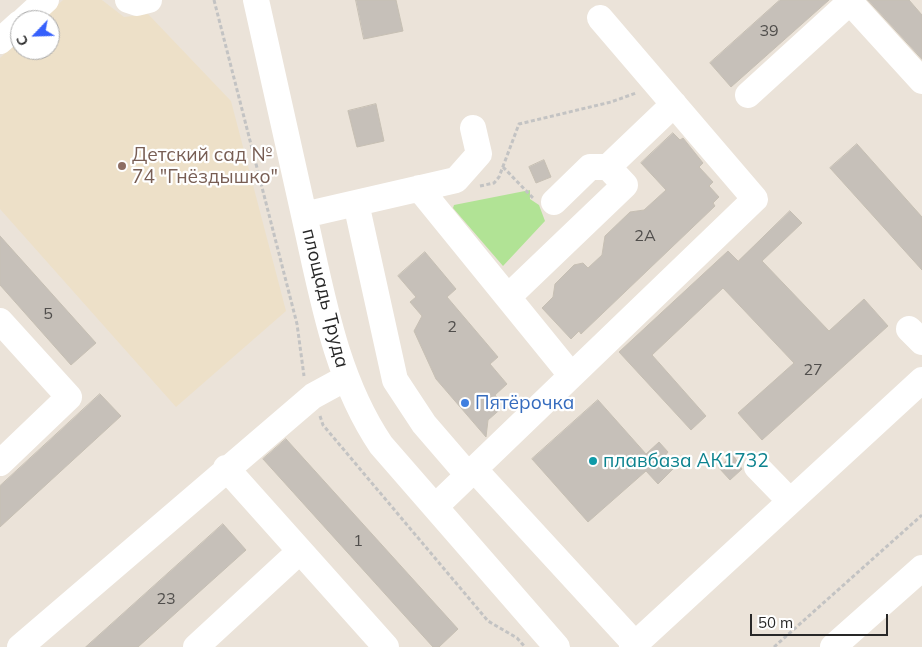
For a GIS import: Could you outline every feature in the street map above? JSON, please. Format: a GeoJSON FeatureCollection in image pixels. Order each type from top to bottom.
{"type":"FeatureCollection","features":[{"type":"Feature","properties":{"kind":"street"},"geometry":{"type":"LineString","coordinates":[[35,10],[46,0]]}},
{"type":"Feature","properties":{"kind":"street"},"geometry":{"type":"LineString","coordinates":[[128,0],[137,3],[149,0]]}},
{"type":"Feature","properties":{"kind":"street","name":"площадь Труда"},"geometry":{"type":"LineString","coordinates":[[256,0],[326,314],[346,378],[359,408],[381,445],[557,647]]}},
{"type":"Feature","properties":{"kind":"street"},"geometry":{"type":"LineString","coordinates":[[748,95],[850,2],[922,81]]}},
{"type":"Feature","properties":{"kind":"street"},"geometry":{"type":"LineString","coordinates":[[435,507],[755,199],[600,18]]}},
{"type":"Feature","properties":{"kind":"street"},"geometry":{"type":"LineString","coordinates":[[0,41],[10,32]]}},
{"type":"Feature","properties":{"kind":"street"},"geometry":{"type":"LineString","coordinates":[[554,202],[590,168],[608,167],[666,94]]}},
{"type":"Feature","properties":{"kind":"street"},"geometry":{"type":"LineString","coordinates":[[304,215],[456,180],[479,154],[473,128]]}},
{"type":"Feature","properties":{"kind":"street"},"geometry":{"type":"LineString","coordinates":[[508,297],[625,185],[608,167]]}},
{"type":"Feature","properties":{"kind":"street"},"geometry":{"type":"LineString","coordinates":[[419,188],[571,375]]}},
{"type":"Feature","properties":{"kind":"street"},"geometry":{"type":"LineString","coordinates":[[356,203],[395,380],[424,424],[634,645],[922,380]]}},
{"type":"Feature","properties":{"kind":"street"},"geometry":{"type":"LineString","coordinates":[[0,321],[69,398],[0,463]]}},
{"type":"Feature","properties":{"kind":"street"},"geometry":{"type":"LineString","coordinates":[[20,647],[226,468],[313,396],[346,378]]}},
{"type":"Feature","properties":{"kind":"street"},"geometry":{"type":"LineString","coordinates":[[757,467],[790,501]]}},
{"type":"Feature","properties":{"kind":"street"},"geometry":{"type":"LineString","coordinates":[[226,468],[386,647]]}},
{"type":"Feature","properties":{"kind":"street"},"geometry":{"type":"LineString","coordinates":[[196,647],[300,551]]}},
{"type":"Feature","properties":{"kind":"street"},"geometry":{"type":"LineString","coordinates":[[833,647],[922,568]]}},
{"type":"Feature","properties":{"kind":"path"},"geometry":{"type":"LineString","coordinates":[[214,0],[297,324],[304,377],[323,425],[488,621],[517,638],[525,647]]}},
{"type":"Feature","properties":{"kind":"path"},"geometry":{"type":"LineString","coordinates":[[475,188],[494,183],[499,177],[520,124],[611,102],[666,94]]}},
{"type":"Feature","properties":{"kind":"path"},"geometry":{"type":"LineString","coordinates":[[774,647],[922,515]]}},
{"type":"Feature","properties":{"kind":"shaded area"},"geometry":{"type":"Polygon","coordinates":[[[63,0],[102,0],[124,17],[148,14],[231,101],[286,311],[176,407],[0,209],[0,58],[10,48],[10,60],[60,60],[60,10],[52,10],[63,0]]]}},
{"type":"Feature","properties":{"kind":"green space"},"geometry":{"type":"Polygon","coordinates":[[[530,190],[530,199],[539,205],[545,221],[503,266],[453,208],[454,205],[530,190]]]}},
{"type":"Feature","properties":{"kind":"building"},"geometry":{"type":"Polygon","coordinates":[[[356,0],[396,0],[403,31],[364,39],[356,0]]]}},
{"type":"Feature","properties":{"kind":"building"},"geometry":{"type":"Polygon","coordinates":[[[780,0],[829,0],[731,87],[710,63],[780,0]]]}},
{"type":"Feature","properties":{"kind":"building"},"geometry":{"type":"Polygon","coordinates":[[[868,0],[909,0],[922,15],[922,59],[868,0]]]}},
{"type":"Feature","properties":{"kind":"building"},"geometry":{"type":"Polygon","coordinates":[[[376,104],[384,141],[357,147],[348,111],[376,104]]]}},
{"type":"Feature","properties":{"kind":"building"},"geometry":{"type":"Polygon","coordinates":[[[673,133],[680,140],[683,138],[703,163],[699,167],[713,182],[709,186],[719,197],[713,203],[715,206],[581,334],[579,331],[571,339],[542,308],[553,297],[555,284],[574,265],[583,263],[588,268],[602,255],[605,236],[630,212],[644,210],[666,190],[641,163],[673,133]]]}},
{"type":"Feature","properties":{"kind":"building"},"geometry":{"type":"Polygon","coordinates":[[[857,144],[922,217],[922,270],[830,168],[857,144]]]}},
{"type":"Feature","properties":{"kind":"building"},"geometry":{"type":"Polygon","coordinates":[[[544,160],[551,177],[536,183],[529,167],[544,160]]]}},
{"type":"Feature","properties":{"kind":"building"},"geometry":{"type":"Polygon","coordinates":[[[790,211],[802,223],[762,261],[829,331],[864,299],[888,326],[762,440],[738,413],[794,363],[723,288],[652,355],[706,416],[691,430],[619,352],[728,251],[738,261],[790,211]]]}},
{"type":"Feature","properties":{"kind":"building"},"geometry":{"type":"Polygon","coordinates":[[[0,236],[96,343],[71,365],[0,285],[0,236]]]}},
{"type":"Feature","properties":{"kind":"building"},"geometry":{"type":"Polygon","coordinates":[[[425,252],[456,289],[447,297],[498,357],[490,364],[507,384],[495,395],[504,406],[488,420],[486,437],[436,379],[414,331],[422,316],[410,302],[416,297],[398,276],[425,252]]]}},
{"type":"Feature","properties":{"kind":"building"},"geometry":{"type":"Polygon","coordinates":[[[100,394],[121,416],[0,527],[0,486],[100,394]]]}},
{"type":"Feature","properties":{"kind":"building","name":"плавбаза АК1732"},"geometry":{"type":"Polygon","coordinates":[[[598,400],[646,454],[659,442],[668,452],[664,457],[674,468],[658,484],[646,471],[588,522],[532,459],[598,400]]]}},
{"type":"Feature","properties":{"kind":"building"},"geometry":{"type":"Polygon","coordinates":[[[286,439],[458,629],[439,647],[433,647],[263,459],[286,439]]]}},
{"type":"Feature","properties":{"kind":"building"},"geometry":{"type":"Polygon","coordinates":[[[733,455],[742,469],[730,480],[719,468],[733,455]]]}},
{"type":"Feature","properties":{"kind":"building"},"geometry":{"type":"Polygon","coordinates":[[[223,524],[246,550],[138,647],[86,647],[223,524]]]}},
{"type":"Feature","properties":{"kind":"place","name":"Детский сад № 74 \"Гнёздышко\""},"geometry":{"type":"Point","coordinates":[122,166]}},
{"type":"Feature","properties":{"kind":"place","name":"Пятёрочка"},"geometry":{"type":"Point","coordinates":[465,403]}},
{"type":"Feature","properties":{"kind":"place","name":"плавбаза АК1732"},"geometry":{"type":"Point","coordinates":[593,461]}}]}
